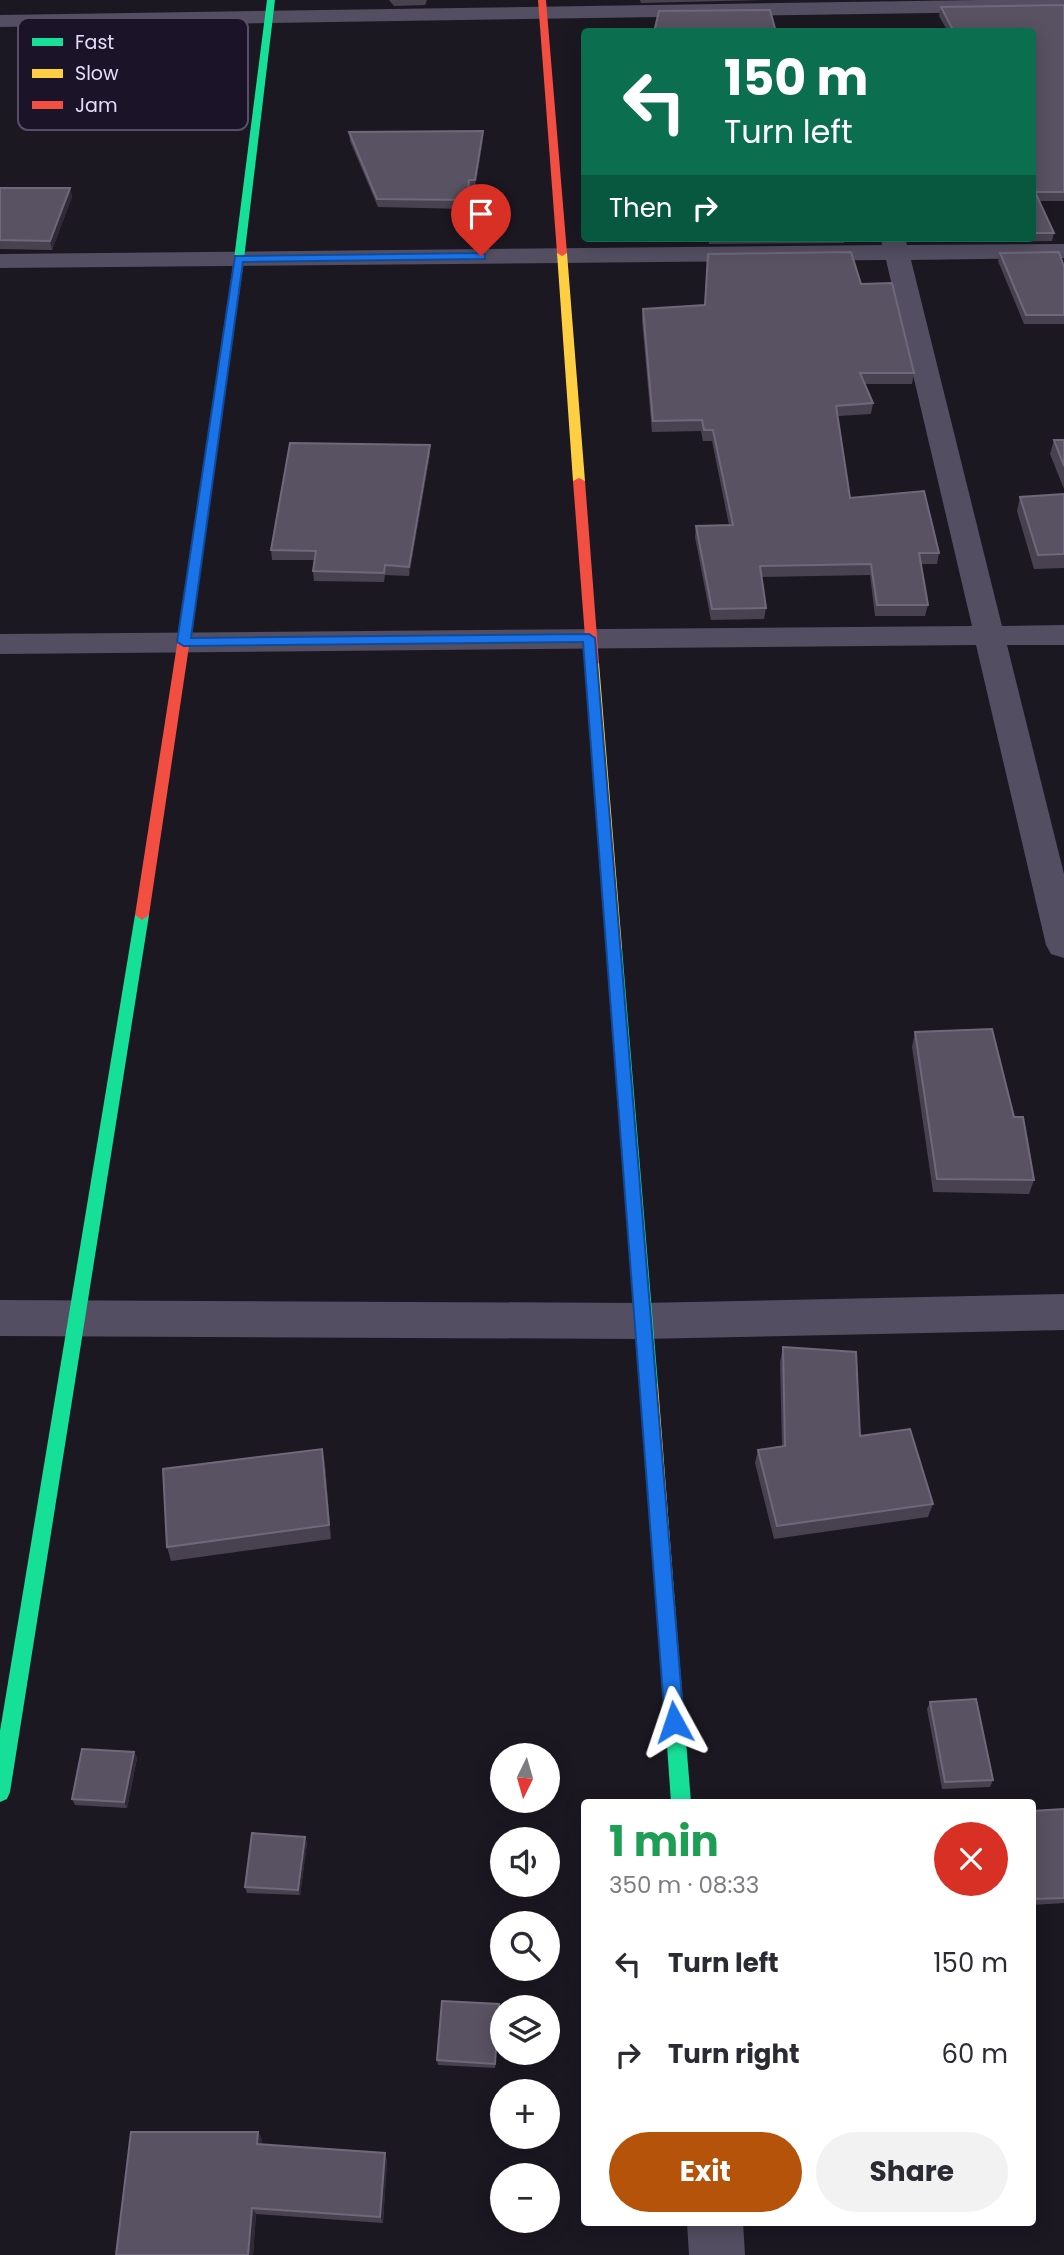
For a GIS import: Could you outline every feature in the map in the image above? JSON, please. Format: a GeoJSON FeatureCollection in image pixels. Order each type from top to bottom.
{"type":"FeatureCollection","features":[{"type":"Feature","properties":{"kind":"street"},"geometry":{"type":"LineString","coordinates":[[2,26],[13,0]]}},
{"type":"Feature","properties":{"kind":"street"},"geometry":{"type":"LineString","coordinates":[[832,4],[838,28]]}},
{"type":"Feature","properties":{"kind":"street"},"geometry":{"type":"LineString","coordinates":[[121,18],[269,8],[1064,5]]}},
{"type":"Feature","properties":{"kind":"street"},"geometry":{"type":"LineString","coordinates":[[542,6],[681,1799]]}},
{"type":"Feature","properties":{"kind":"street"},"geometry":{"type":"LineString","coordinates":[[0,1792],[79,1317],[184,642],[239,259],[269,8]]}},
{"type":"Feature","properties":{"kind":"street"},"geometry":{"type":"LineString","coordinates":[[895,246],[987,636],[1064,945]]}},
{"type":"Feature","properties":{"kind":"street"},"geometry":{"type":"LineString","coordinates":[[0,261],[562,256],[895,246],[1064,251]]}},
{"type":"Feature","properties":{"kind":"street"},"geometry":{"type":"LineString","coordinates":[[0,645],[1064,635]]}},
{"type":"Feature","properties":{"kind":"street"},"geometry":{"type":"LineString","coordinates":[[0,1318],[642,1321],[1064,1312]]}},
{"type":"Feature","properties":{"kind":"street"},"geometry":{"type":"LineString","coordinates":[[715,2226],[718,2255]]}},
{"type":"Feature","properties":{"kind":"building"},"geometry":{"type":"Polygon","coordinates":[[[1064,5],[1064,192],[1036,192],[1036,28],[952,28],[941,7],[1064,5]]]}},
{"type":"Feature","properties":{"kind":"building"},"geometry":{"type":"Polygon","coordinates":[[[770,10],[775,28],[655,28],[659,11],[770,10]]]}},
{"type":"Feature","properties":{"kind":"building"},"geometry":{"type":"Polygon","coordinates":[[[483,131],[475,180],[469,180],[467,200],[377,199],[349,132],[483,131]]]}},
{"type":"Feature","properties":{"kind":"building"},"geometry":{"type":"Polygon","coordinates":[[[0,188],[70,188],[50,241],[0,240],[0,188]]]}},
{"type":"Feature","properties":{"kind":"building"},"geometry":{"type":"Polygon","coordinates":[[[1036,194],[1054,233],[1036,233],[1036,194]]]}},
{"type":"Feature","properties":{"kind":"building"},"geometry":{"type":"Polygon","coordinates":[[[851,252],[861,284],[892,283],[914,373],[860,373],[873,403],[836,406],[850,498],[924,491],[939,553],[919,553],[928,605],[877,605],[871,564],[760,566],[766,608],[712,609],[696,526],[733,525],[713,430],[704,430],[702,420],[653,421],[643,309],[705,305],[708,254],[851,252]]]}},
{"type":"Feature","properties":{"kind":"building"},"geometry":{"type":"Polygon","coordinates":[[[1059,252],[1064,267],[1064,315],[1026,315],[1000,253],[1059,252]]]}},
{"type":"Feature","properties":{"kind":"building"},"geometry":{"type":"Polygon","coordinates":[[[1054,440],[1064,440],[1064,466],[1054,440]]]}},
{"type":"Feature","properties":{"kind":"building"},"geometry":{"type":"Polygon","coordinates":[[[290,443],[430,445],[409,567],[385,565],[384,573],[313,571],[316,551],[271,550],[290,443]]]}},
{"type":"Feature","properties":{"kind":"building"},"geometry":{"type":"Polygon","coordinates":[[[1064,494],[1064,554],[1038,555],[1020,497],[1064,494]]]}},
{"type":"Feature","properties":{"kind":"building"},"geometry":{"type":"Polygon","coordinates":[[[992,1029],[1014,1117],[1023,1117],[1034,1180],[937,1179],[915,1032],[992,1029]]]}},
{"type":"Feature","properties":{"kind":"building"},"geometry":{"type":"Polygon","coordinates":[[[783,1347],[856,1352],[860,1436],[910,1429],[933,1504],[777,1526],[758,1450],[785,1446],[783,1347]]]}},
{"type":"Feature","properties":{"kind":"building"},"geometry":{"type":"Polygon","coordinates":[[[322,1449],[329,1525],[167,1547],[163,1469],[322,1449]]]}},
{"type":"Feature","properties":{"kind":"building"},"geometry":{"type":"Polygon","coordinates":[[[976,1699],[993,1780],[945,1782],[930,1702],[976,1699]]]}},
{"type":"Feature","properties":{"kind":"building"},"geometry":{"type":"Polygon","coordinates":[[[82,1749],[134,1752],[124,1802],[72,1799],[82,1749]]]}},
{"type":"Feature","properties":{"kind":"building"},"geometry":{"type":"Polygon","coordinates":[[[1064,1809],[1064,1898],[1036,1899],[1036,1811],[1064,1809]]]}},
{"type":"Feature","properties":{"kind":"building"},"geometry":{"type":"Polygon","coordinates":[[[252,1833],[305,1837],[298,1890],[245,1887],[252,1833]]]}},
{"type":"Feature","properties":{"kind":"building"},"geometry":{"type":"Polygon","coordinates":[[[442,2001],[490,2004],[490,2064],[437,2060],[442,2001]]]}},
{"type":"Feature","properties":{"kind":"building"},"geometry":{"type":"Polygon","coordinates":[[[131,2132],[258,2132],[257,2144],[385,2153],[380,2217],[252,2208],[248,2255],[116,2255],[131,2132]]]}},
{"type":"Feature","properties":{"kind":"traffic: fast"},"geometry":{"type":"LineString","coordinates":[[189,606],[239,259],[271,0]]}},
{"type":"Feature","properties":{"kind":"traffic: fast"},"geometry":{"type":"LineString","coordinates":[[0,1792],[142,915]]}},
{"type":"Feature","properties":{"kind":"traffic: fast"},"geometry":{"type":"LineString","coordinates":[[615,948],[649,1385]]}},
{"type":"Feature","properties":{"kind":"traffic: fast"},"geometry":{"type":"LineString","coordinates":[[667,1618],[681,1799]]}},
{"type":"Feature","properties":{"kind":"traffic: slow"},"geometry":{"type":"LineString","coordinates":[[562,253],[579,481]]}},
{"type":"Feature","properties":{"kind":"traffic: slow"},"geometry":{"type":"LineString","coordinates":[[593,663],[615,948]]}},
{"type":"Feature","properties":{"kind":"traffic: slow"},"geometry":{"type":"LineString","coordinates":[[649,1385],[667,1618]]}},
{"type":"Feature","properties":{"kind":"traffic: jam"},"geometry":{"type":"LineString","coordinates":[[542,0],[562,253]]}},
{"type":"Feature","properties":{"kind":"traffic: jam"},"geometry":{"type":"LineString","coordinates":[[579,481],[593,663]]}},
{"type":"Feature","properties":{"kind":"traffic: jam"},"geometry":{"type":"LineString","coordinates":[[142,915],[189,606]]}},
{"type":"Feature","properties":{"kind":"route"},"geometry":{"type":"LineString","coordinates":[[481,256],[239,259],[184,642],[589,638],[674,1722]]}}]}
